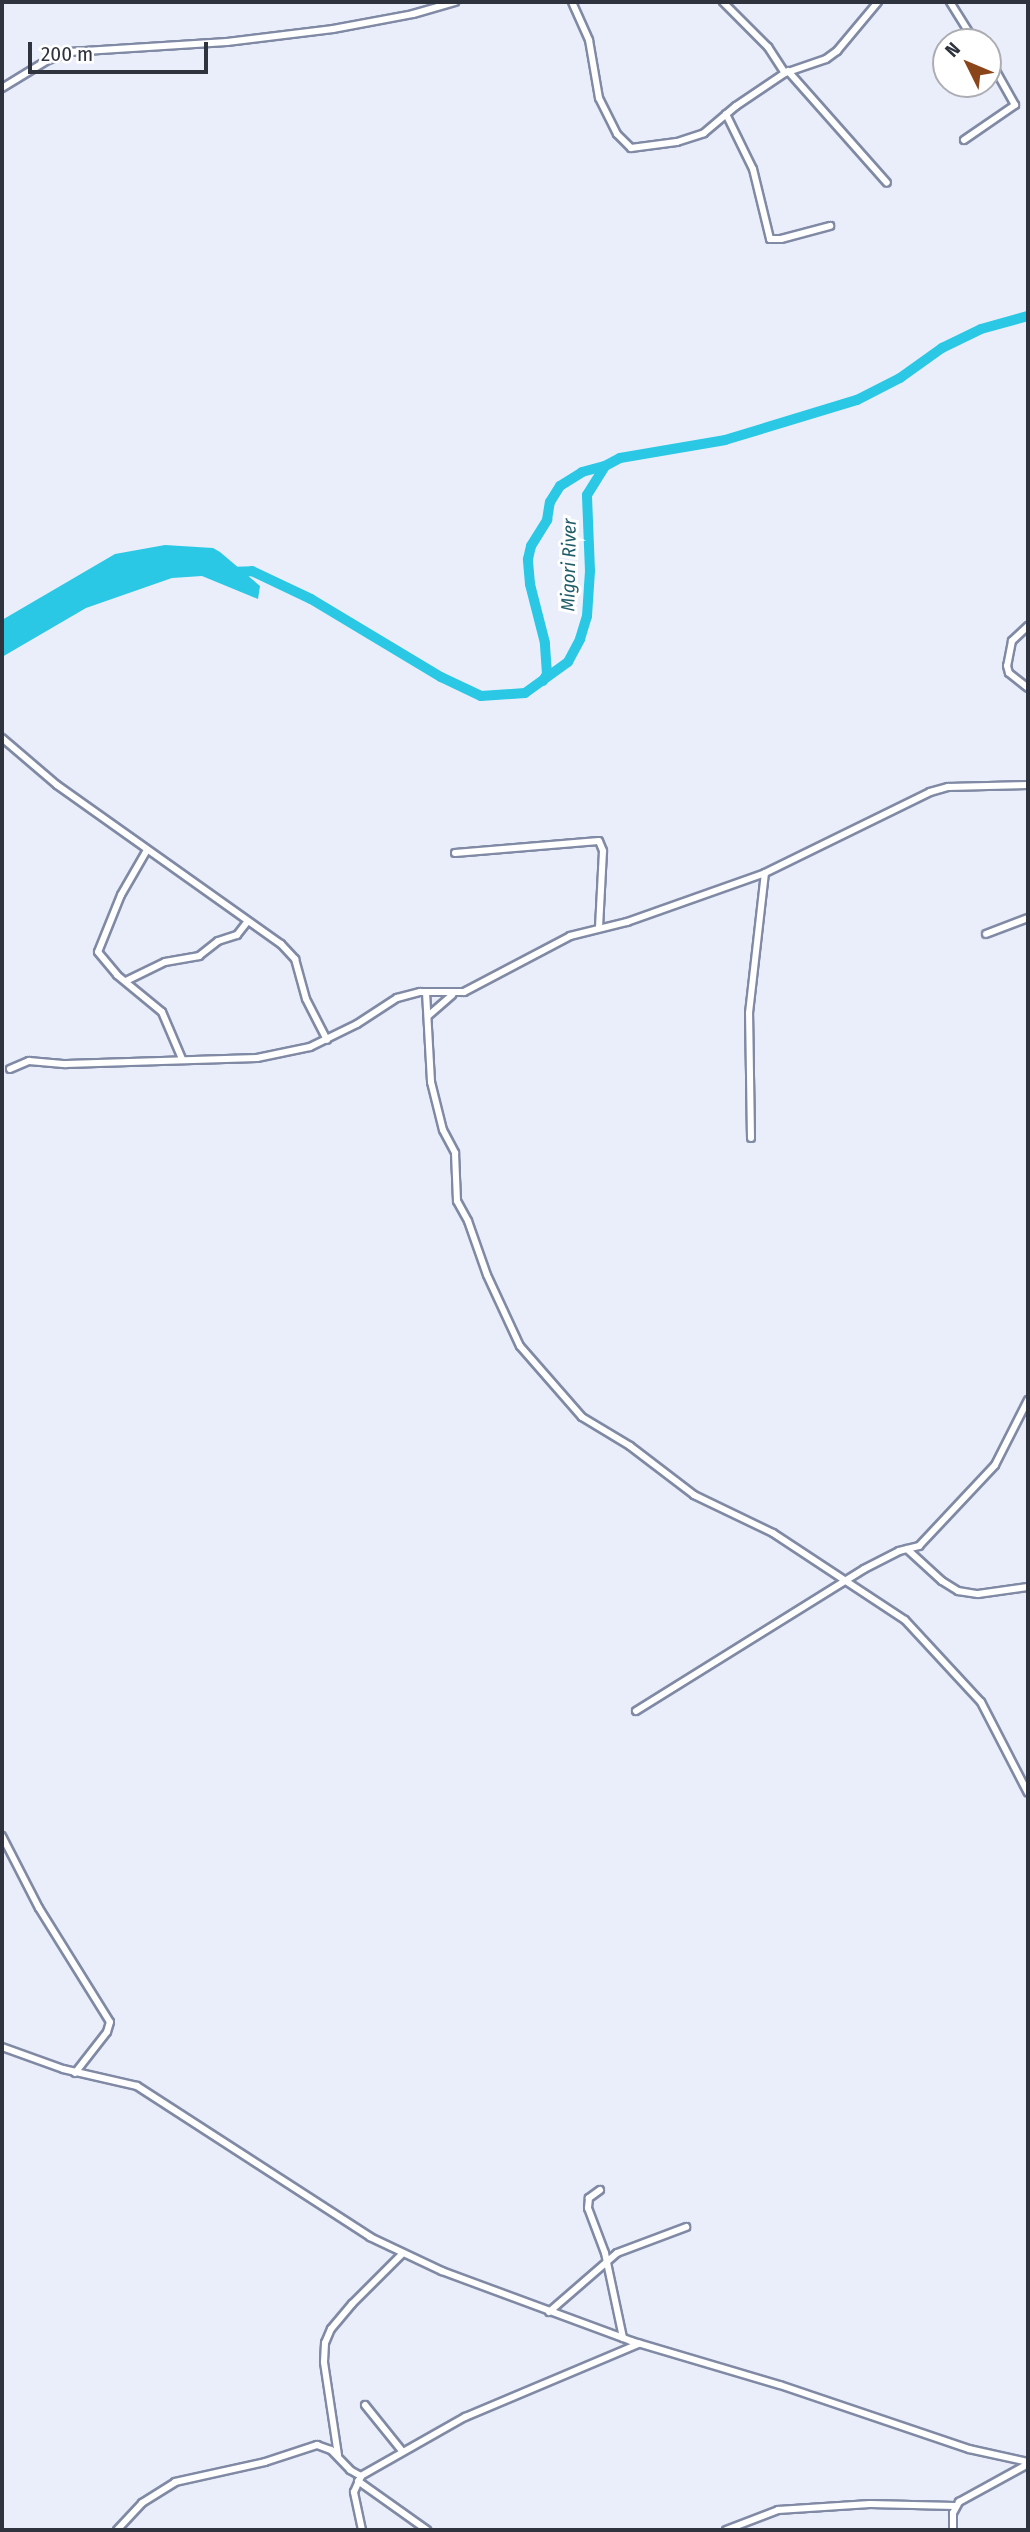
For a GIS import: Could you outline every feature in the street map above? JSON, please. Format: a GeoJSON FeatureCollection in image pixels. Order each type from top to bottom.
{"type":"FeatureCollection","features":[{"type":"Feature","properties":{"kind":"street"},"geometry":{"type":"LineString","coordinates":[[2,88],[46,61],[69,52],[227,42],[319,31],[413,14],[455,2]]}},
{"type":"Feature","properties":{"kind":"street"},"geometry":{"type":"LineString","coordinates":[[572,2],[589,40],[599,99],[627,147],[677,142],[700,135],[787,72],[826,59],[837,51],[878,2]]}},
{"type":"Feature","properties":{"kind":"street"},"geometry":{"type":"LineString","coordinates":[[723,2],[768,47],[787,72],[887,183]]}},
{"type":"Feature","properties":{"kind":"street"},"geometry":{"type":"LineString","coordinates":[[950,2],[966,28]]}},
{"type":"Feature","properties":{"kind":"street"},"geometry":{"type":"LineString","coordinates":[[964,140],[1015,105],[1002,82]]}},
{"type":"Feature","properties":{"kind":"street"},"geometry":{"type":"LineString","coordinates":[[726,114],[753,169],[770,239],[781,239],[830,226]]}},
{"type":"Feature","properties":{"kind":"street"},"geometry":{"type":"LineString","coordinates":[[1028,626],[1011,643],[1007,666],[1007,671],[1028,688]]}},
{"type":"Feature","properties":{"kind":"street"},"geometry":{"type":"LineString","coordinates":[[2,738],[57,785],[292,954],[306,999],[327,1040]]}},
{"type":"Feature","properties":{"kind":"street"},"geometry":{"type":"LineString","coordinates":[[428,1016],[454,994],[499,976],[559,941],[627,922],[765,873],[930,792],[948,788],[1028,785]]}},
{"type":"Feature","properties":{"kind":"street"},"geometry":{"type":"LineString","coordinates":[[455,853],[600,842],[603,851],[599,928]]}},
{"type":"Feature","properties":{"kind":"street"},"geometry":{"type":"LineString","coordinates":[[147,850],[133,879],[121,895],[99,949],[103,961],[162,1012],[183,1059]]}},
{"type":"Feature","properties":{"kind":"street"},"geometry":{"type":"LineString","coordinates":[[751,1138],[749,1013],[765,873]]}},
{"type":"Feature","properties":{"kind":"street"},"geometry":{"type":"LineString","coordinates":[[986,934],[1028,918]]}},
{"type":"Feature","properties":{"kind":"street"},"geometry":{"type":"LineString","coordinates":[[126,981],[164,962],[199,956],[218,941],[237,935],[247,922]]}},
{"type":"Feature","properties":{"kind":"street"},"geometry":{"type":"LineString","coordinates":[[10,1069],[29,1061],[66,1064],[257,1058],[310,1047],[327,1040],[397,998],[426,992],[454,994]]}},
{"type":"Feature","properties":{"kind":"street"},"geometry":{"type":"LineString","coordinates":[[426,992],[431,1082],[443,1130],[456,1157],[457,1201],[468,1221],[487,1275],[520,1346],[582,1418],[630,1447],[694,1495],[764,1528],[905,1620],[970,1688],[990,1716],[1028,1790]]}},
{"type":"Feature","properties":{"kind":"street"},"geometry":{"type":"LineString","coordinates":[[636,1711],[846,1581],[924,1542],[995,1465],[1028,1400]]}},
{"type":"Feature","properties":{"kind":"street"},"geometry":{"type":"LineString","coordinates":[[906,1549],[942,1581],[958,1591],[994,1593],[1028,1587]]}},
{"type":"Feature","properties":{"kind":"street"},"geometry":{"type":"LineString","coordinates":[[2,1836],[39,1908],[110,2022],[107,2032],[75,2073]]}},
{"type":"Feature","properties":{"kind":"street"},"geometry":{"type":"LineString","coordinates":[[2,2047],[75,2073],[137,2085],[323,2208],[402,2254],[623,2338],[770,2382],[969,2449],[1028,2463]]}},
{"type":"Feature","properties":{"kind":"street"},"geometry":{"type":"LineString","coordinates":[[600,2190],[589,2198],[588,2208],[607,2262],[623,2338]]}},
{"type":"Feature","properties":{"kind":"street"},"geometry":{"type":"LineString","coordinates":[[549,2312],[626,2249],[686,2227]]}},
{"type":"Feature","properties":{"kind":"street"},"geometry":{"type":"LineString","coordinates":[[338,2457],[324,2362],[325,2343],[331,2329],[352,2304],[402,2254]]}},
{"type":"Feature","properties":{"kind":"street"},"geometry":{"type":"LineString","coordinates":[[362,2530],[354,2492],[359,2479],[401,2451],[491,2405],[641,2343]]}},
{"type":"Feature","properties":{"kind":"street"},"geometry":{"type":"LineString","coordinates":[[365,2404],[401,2451]]}},
{"type":"Feature","properties":{"kind":"street"},"geometry":{"type":"LineString","coordinates":[[117,2530],[142,2503],[184,2479],[265,2462],[317,2445],[328,2448],[359,2479],[427,2530]]}},
{"type":"Feature","properties":{"kind":"street"},"geometry":{"type":"LineString","coordinates":[[726,2530],[778,2510],[877,2504],[955,2506],[1028,2463]]}},
{"type":"Feature","properties":{"kind":"street"},"geometry":{"type":"LineString","coordinates":[[953,2530],[955,2506]]}},
{"type":"Feature","properties":{"kind":"water"},"geometry":{"type":"Polygon","coordinates":[[[165,545],[213,548],[220,552],[260,586],[258,599],[202,576],[172,578],[86,608],[2,657],[2,620],[115,554],[165,545]]]}},
{"type":"Feature","properties":{"kind":"waterway","name":"Migori River"},"geometry":{"type":"LineString","coordinates":[[229,572],[252,571],[311,599],[441,677],[481,696],[525,693],[568,662],[580,639],[587,616],[590,571],[587,495],[605,466],[620,458],[725,440],[857,400],[900,378],[942,348],[981,329],[1028,316]]}},
{"type":"Feature","properties":{"kind":"waterway"},"geometry":{"type":"LineString","coordinates":[[543,681],[547,674],[545,643],[530,584],[528,559],[531,546],[547,520],[550,502],[560,486],[582,472],[605,466]]}}]}
